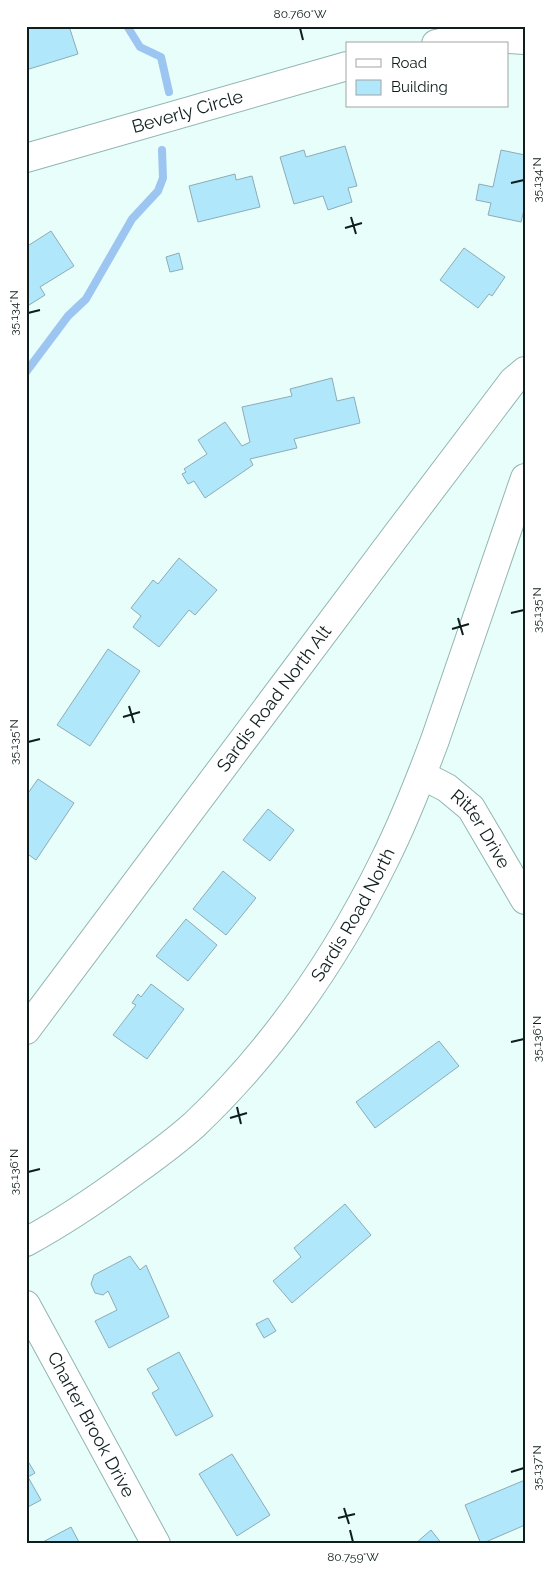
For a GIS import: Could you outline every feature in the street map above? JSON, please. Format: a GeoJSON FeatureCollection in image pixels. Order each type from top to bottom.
{"type":"FeatureCollection","features":[{"type":"Feature","properties":{"kind":"street"},"geometry":{"type":"LineString","coordinates":[[444,42],[491,37],[525,40]]}},
{"type":"Feature","properties":{"kind":"street","name":"Beverly Circle"},"geometry":{"type":"LineString","coordinates":[[26,158],[346,66]]}},
{"type":"Feature","properties":{"kind":"street","name":"Sardis Road North Alt"},"geometry":{"type":"LineString","coordinates":[[26,1030],[409,518],[513,381],[525,371]]}},
{"type":"Feature","properties":{"kind":"street","name":"Sardis Road North"},"geometry":{"type":"LineString","coordinates":[[26,1242],[95,1200],[168,1147],[194,1124],[249,1067],[290,1017],[322,972],[385,859],[422,775],[525,478]]}},
{"type":"Feature","properties":{"kind":"street","name":"Ritter Drive"},"geometry":{"type":"LineString","coordinates":[[422,775],[447,788],[471,808],[525,900]]}},
{"type":"Feature","properties":{"kind":"street","name":"Charter Brook Drive"},"geometry":{"type":"LineString","coordinates":[[26,1305],[156,1544]]}},
{"type":"Feature","properties":{"kind":"building"},"geometry":{"type":"Polygon","coordinates":[[[26,26],[69,26],[78,54],[26,70],[26,26]]]}},
{"type":"Feature","properties":{"kind":"building"},"geometry":{"type":"Polygon","coordinates":[[[345,146],[357,186],[348,188],[352,202],[328,210],[323,196],[294,204],[280,157],[304,150],[306,157],[345,146]]]}},
{"type":"Feature","properties":{"kind":"building"},"geometry":{"type":"Polygon","coordinates":[[[501,150],[525,155],[525,206],[521,222],[488,215],[491,203],[476,200],[479,184],[493,187],[501,150]]]}},
{"type":"Feature","properties":{"kind":"building"},"geometry":{"type":"Polygon","coordinates":[[[235,174],[236,180],[252,176],[260,207],[198,222],[189,186],[235,174]]]}},
{"type":"Feature","properties":{"kind":"building"},"geometry":{"type":"Polygon","coordinates":[[[51,231],[74,266],[40,287],[45,295],[26,307],[26,247],[51,231]]]}},
{"type":"Feature","properties":{"kind":"building"},"geometry":{"type":"Polygon","coordinates":[[[464,248],[505,277],[492,296],[489,294],[478,308],[440,280],[464,248]]]}},
{"type":"Feature","properties":{"kind":"building"},"geometry":{"type":"Polygon","coordinates":[[[179,253],[183,269],[170,272],[166,257],[179,253]]]}},
{"type":"Feature","properties":{"kind":"building"},"geometry":{"type":"Polygon","coordinates":[[[332,378],[337,401],[354,397],[360,423],[294,439],[297,448],[250,459],[253,465],[205,498],[194,481],[188,484],[182,474],[186,472],[184,469],[207,454],[198,440],[225,422],[242,446],[250,442],[242,407],[292,396],[290,389],[332,378]]]}},
{"type":"Feature","properties":{"kind":"building"},"geometry":{"type":"Polygon","coordinates":[[[179,558],[217,590],[195,615],[189,610],[159,647],[133,627],[141,616],[131,608],[153,580],[158,584],[179,558]]]}},
{"type":"Feature","properties":{"kind":"building"},"geometry":{"type":"Polygon","coordinates":[[[108,649],[140,671],[90,746],[57,725],[108,649]]]}},
{"type":"Feature","properties":{"kind":"building"},"geometry":{"type":"Polygon","coordinates":[[[38,779],[74,803],[36,860],[26,853],[26,796],[38,779]]]}},
{"type":"Feature","properties":{"kind":"building"},"geometry":{"type":"Polygon","coordinates":[[[268,809],[294,830],[270,861],[243,840],[268,809]]]}},
{"type":"Feature","properties":{"kind":"building"},"geometry":{"type":"Polygon","coordinates":[[[223,871],[256,898],[226,935],[193,909],[223,871]]]}},
{"type":"Feature","properties":{"kind":"building"},"geometry":{"type":"Polygon","coordinates":[[[186,919],[217,945],[188,981],[156,956],[186,919]]]}},
{"type":"Feature","properties":{"kind":"building"},"geometry":{"type":"Polygon","coordinates":[[[151,984],[184,1009],[147,1059],[113,1035],[136,1005],[132,1003],[138,994],[141,997],[151,984]]]}},
{"type":"Feature","properties":{"kind":"building"},"geometry":{"type":"Polygon","coordinates":[[[439,1041],[459,1066],[375,1128],[356,1102],[439,1041]]]}},
{"type":"Feature","properties":{"kind":"building"},"geometry":{"type":"Polygon","coordinates":[[[345,1204],[371,1235],[292,1303],[273,1281],[301,1257],[294,1248],[345,1204]]]}},
{"type":"Feature","properties":{"kind":"building"},"geometry":{"type":"Polygon","coordinates":[[[130,1256],[140,1270],[146,1265],[169,1317],[109,1348],[95,1321],[117,1310],[108,1291],[103,1295],[95,1293],[91,1284],[94,1275],[130,1256]]]}},
{"type":"Feature","properties":{"kind":"building"},"geometry":{"type":"Polygon","coordinates":[[[268,1318],[276,1331],[264,1338],[256,1324],[268,1318]]]}},
{"type":"Feature","properties":{"kind":"building"},"geometry":{"type":"Polygon","coordinates":[[[179,1352],[213,1416],[176,1436],[152,1393],[159,1389],[147,1369],[179,1352]]]}},
{"type":"Feature","properties":{"kind":"building"},"geometry":{"type":"Polygon","coordinates":[[[232,1454],[270,1515],[237,1536],[199,1474],[232,1454]]]}},
{"type":"Feature","properties":{"kind":"building"},"geometry":{"type":"Polygon","coordinates":[[[26,1458],[35,1473],[28,1477],[41,1500],[26,1508],[26,1458]]]}},
{"type":"Feature","properties":{"kind":"building"},"geometry":{"type":"Polygon","coordinates":[[[525,1480],[525,1525],[481,1544],[465,1505],[525,1480]]]}},
{"type":"Feature","properties":{"kind":"building"},"geometry":{"type":"Polygon","coordinates":[[[71,1527],[80,1544],[39,1544],[71,1527]]]}},
{"type":"Feature","properties":{"kind":"building"},"geometry":{"type":"Polygon","coordinates":[[[431,1530],[442,1544],[416,1543],[431,1530]]]}},
{"type":"Feature","properties":{"kind":"waterway"},"geometry":{"type":"LineString","coordinates":[[127,26],[140,47],[161,57],[169,92]]}},
{"type":"Feature","properties":{"kind":"waterway"},"geometry":{"type":"LineString","coordinates":[[26,372],[68,316],[86,299],[132,219],[158,191],[163,178],[162,150]]}}]}
